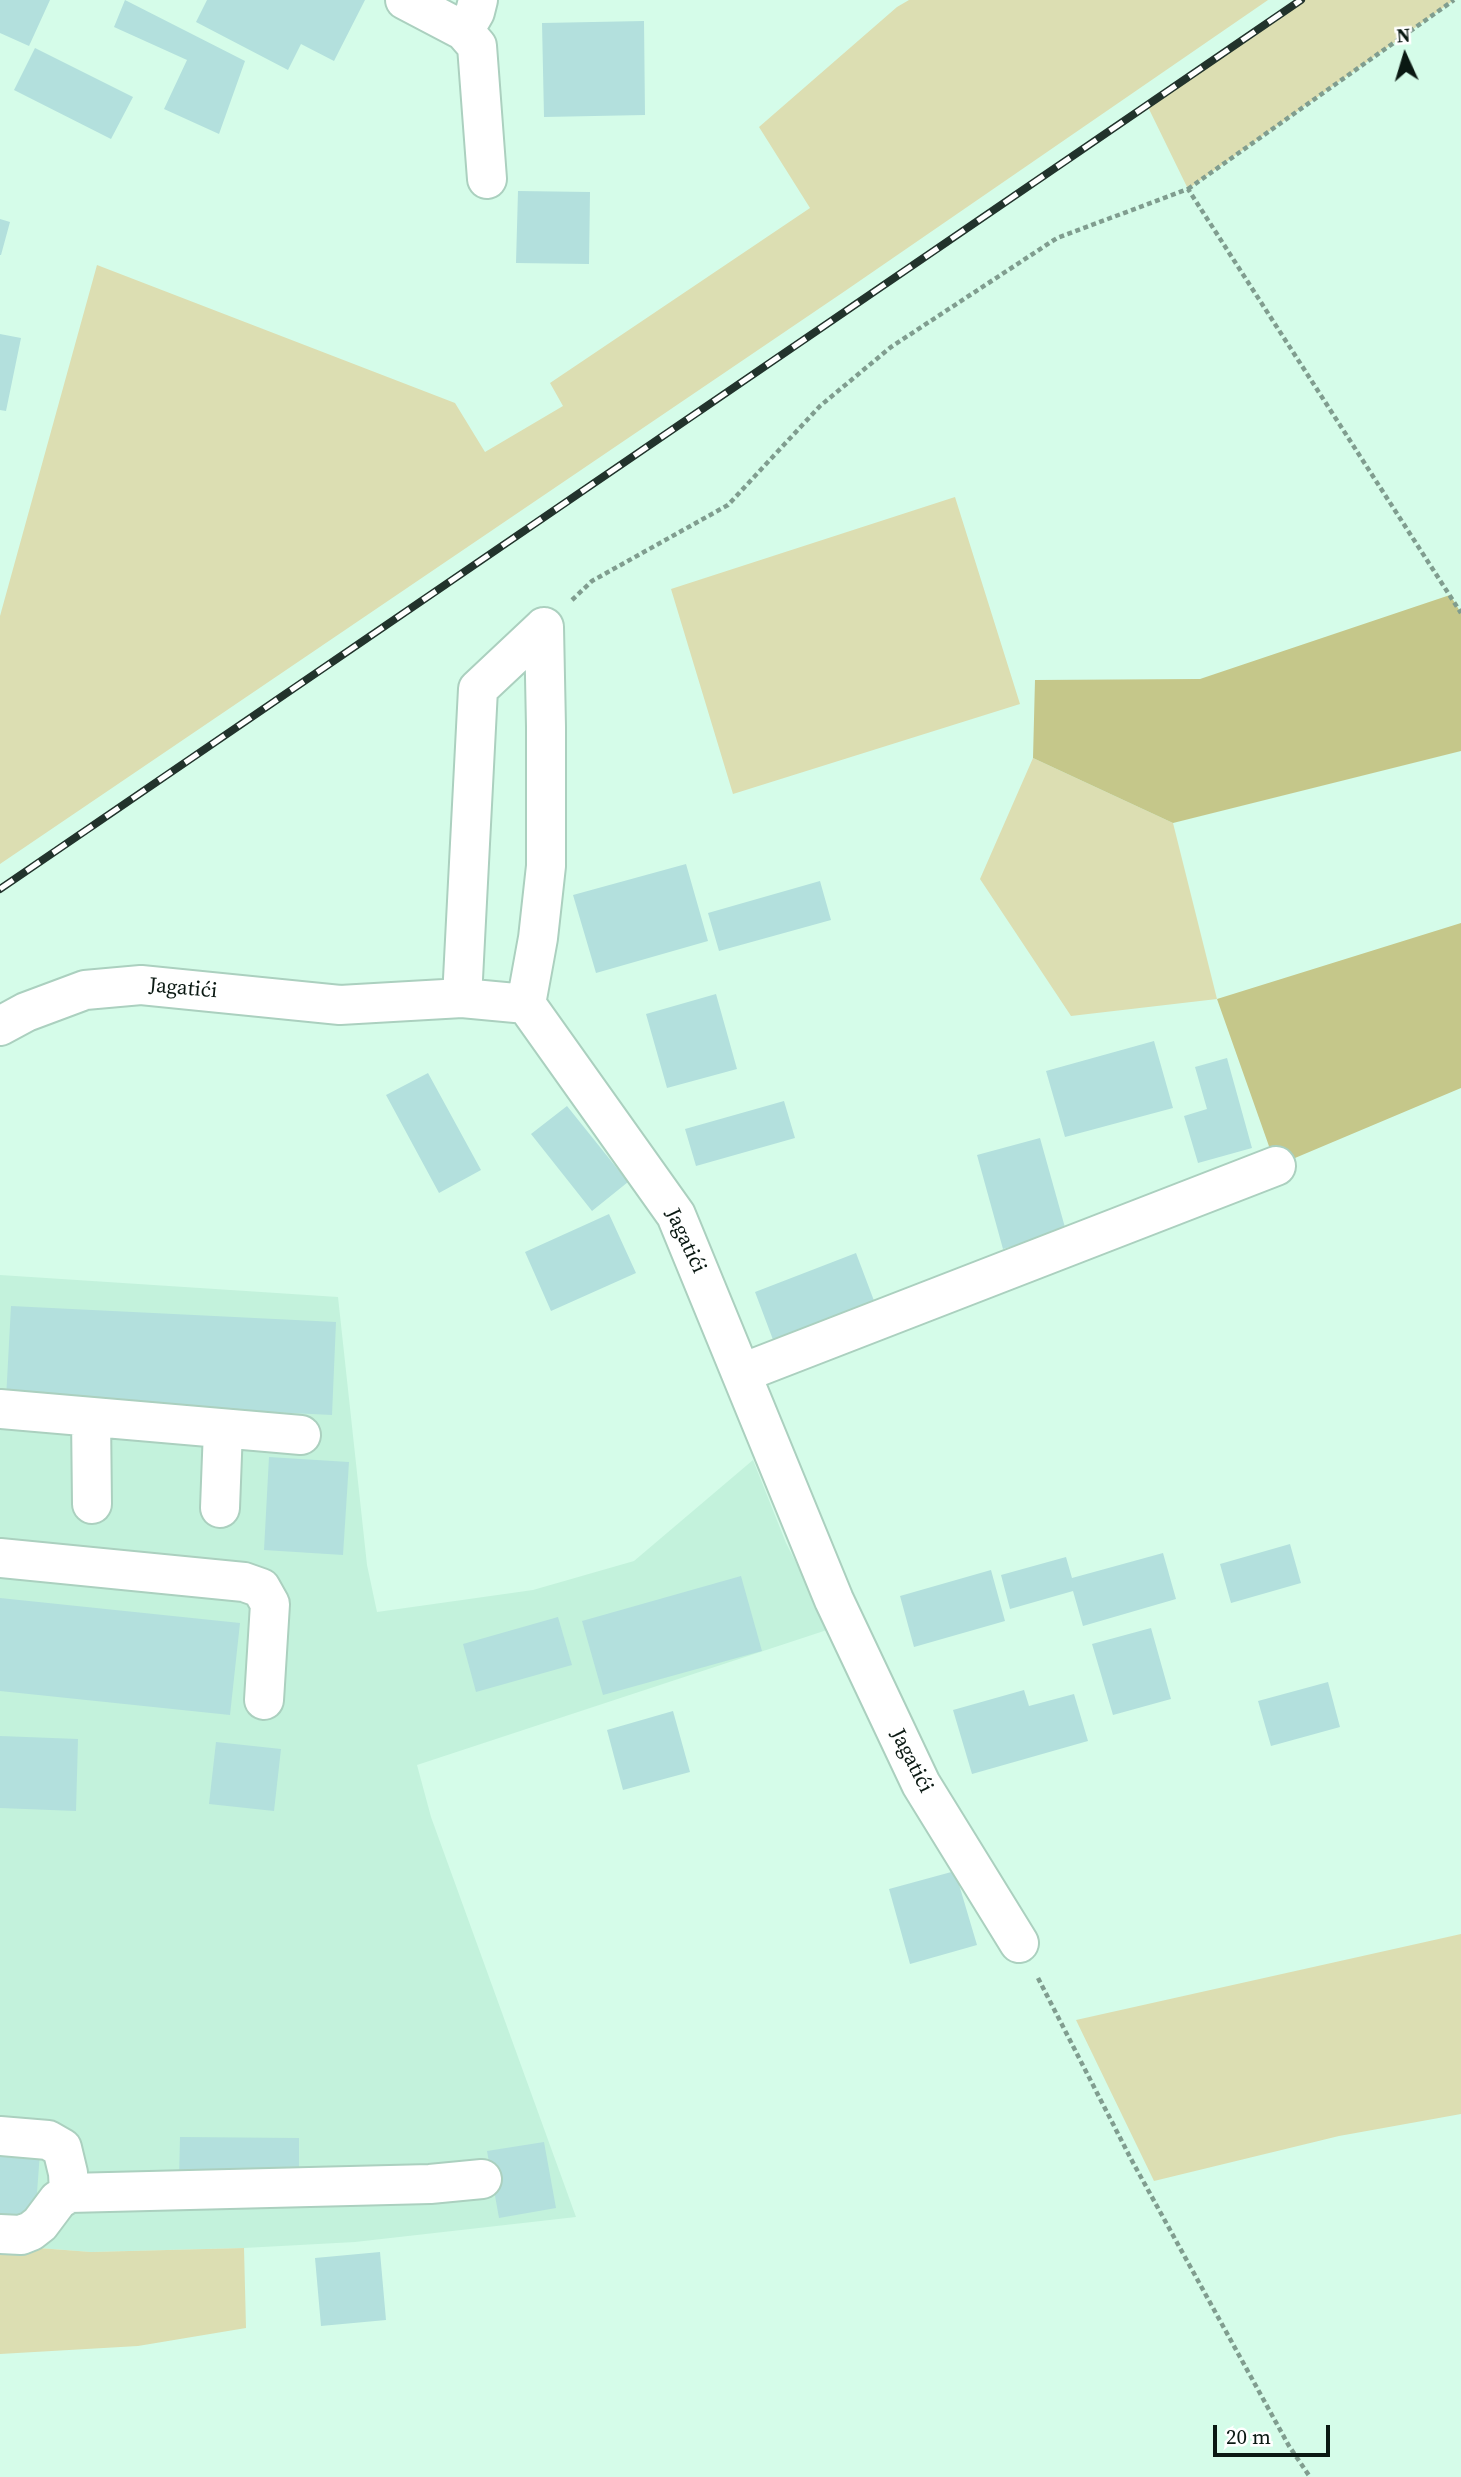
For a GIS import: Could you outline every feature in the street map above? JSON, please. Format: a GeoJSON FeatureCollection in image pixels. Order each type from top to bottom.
{"type":"FeatureCollection","features":[{"type":"Feature","properties":{"kind":"street"},"geometry":{"type":"LineString","coordinates":[[405,0],[471,16],[477,46],[487,178]]}},
{"type":"Feature","properties":{"kind":"street"},"geometry":{"type":"LineString","coordinates":[[462,998],[478,689],[544,627]]}},
{"type":"Feature","properties":{"kind":"street"},"geometry":{"type":"LineString","coordinates":[[526,1004],[538,938],[546,866],[544,627]]}},
{"type":"Feature","properties":{"kind":"street","name":"Jagatići"},"geometry":{"type":"LineString","coordinates":[[0,1026],[26,1012],[85,990],[141,985],[340,1005],[462,998],[526,1004],[676,1215],[834,1600],[921,1784],[1019,1943]]}},
{"type":"Feature","properties":{"kind":"street"},"geometry":{"type":"LineString","coordinates":[[742,1373],[1276,1166]]}},
{"type":"Feature","properties":{"kind":"street"},"geometry":{"type":"LineString","coordinates":[[0,1409],[301,1435]]}},
{"type":"Feature","properties":{"kind":"street"},"geometry":{"type":"LineString","coordinates":[[91,1417],[92,1504]]}},
{"type":"Feature","properties":{"kind":"street"},"geometry":{"type":"LineString","coordinates":[[220,1508],[223,1429]]}},
{"type":"Feature","properties":{"kind":"street"},"geometry":{"type":"LineString","coordinates":[[0,1558],[244,1583],[261,1588],[270,1604],[264,1700]]}},
{"type":"Feature","properties":{"kind":"street"},"geometry":{"type":"LineString","coordinates":[[0,2136],[48,2140],[62,2148],[69,2193]]}},
{"type":"Feature","properties":{"kind":"street"},"geometry":{"type":"LineString","coordinates":[[0,2234],[21,2235],[30,2231],[40,2224],[58,2200],[69,2193],[430,2184],[482,2179]]}},
{"type":"Feature","properties":{"kind":"path"},"geometry":{"type":"LineString","coordinates":[[544,627],[592,581],[728,505],[820,406],[891,347],[1057,238],[1188,189],[1454,0]]}},
{"type":"Feature","properties":{"kind":"path"},"geometry":{"type":"LineString","coordinates":[[1188,189],[1461,612]]}},
{"type":"Feature","properties":{"kind":"path"},"geometry":{"type":"LineString","coordinates":[[1019,1943],[1131,2159],[1289,2446],[1310,2477]]}},
{"type":"Feature","properties":{"kind":"shaded area"},"geometry":{"type":"Polygon","coordinates":[[[909,0],[1268,0],[845,291],[0,864],[0,616],[97,265],[455,403],[485,452],[563,406],[550,383],[810,208],[759,127],[897,7],[909,0]]]}},
{"type":"Feature","properties":{"kind":"shaded area"},"geometry":{"type":"Polygon","coordinates":[[[1301,0],[1454,0],[1188,189],[1147,105],[1301,0]]]}},
{"type":"Feature","properties":{"kind":"shaded area"},"geometry":{"type":"Polygon","coordinates":[[[955,497],[1020,704],[733,794],[671,589],[955,497]]]}},
{"type":"Feature","properties":{"kind":"shaded area"},"geometry":{"type":"Polygon","coordinates":[[[1450,595],[1461,613],[1461,751],[1173,823],[1033,758],[1035,680],[1200,679],[1450,595]]]}},
{"type":"Feature","properties":{"kind":"shaded area"},"geometry":{"type":"Polygon","coordinates":[[[1033,758],[1173,823],[1217,999],[1071,1016],[980,879],[1033,758]]]}},
{"type":"Feature","properties":{"kind":"shaded area"},"geometry":{"type":"Polygon","coordinates":[[[1461,923],[1461,1088],[1276,1166],[1217,999],[1461,923]]]}},
{"type":"Feature","properties":{"kind":"shaded area"},"geometry":{"type":"Polygon","coordinates":[[[0,1275],[338,1297],[367,1565],[377,1612],[533,1590],[634,1561],[753,1460],[786,1543],[830,1629],[417,1765],[431,1817],[576,2217],[355,2242],[244,2248],[91,2252],[0,2245],[0,1275]]]}},
{"type":"Feature","properties":{"kind":"shaded area"},"geometry":{"type":"Polygon","coordinates":[[[1461,1934],[1461,2114],[1339,2136],[1154,2181],[1076,2020],[1461,1934]]]}},
{"type":"Feature","properties":{"kind":"shaded area"},"geometry":{"type":"Polygon","coordinates":[[[0,2245],[91,2252],[244,2248],[246,2328],[138,2346],[0,2354],[0,2245]]]}},
{"type":"Feature","properties":{"kind":"building"},"geometry":{"type":"Polygon","coordinates":[[[0,0],[50,0],[29,46],[0,33],[0,0]]]}},
{"type":"Feature","properties":{"kind":"building"},"geometry":{"type":"Polygon","coordinates":[[[125,0],[245,61],[219,134],[164,109],[187,60],[114,27],[125,0]]]}},
{"type":"Feature","properties":{"kind":"building"},"geometry":{"type":"Polygon","coordinates":[[[207,0],[365,0],[334,61],[301,44],[288,70],[196,22],[207,0]]]}},
{"type":"Feature","properties":{"kind":"building"},"geometry":{"type":"Polygon","coordinates":[[[644,21],[645,115],[544,117],[542,23],[644,21]]]}},
{"type":"Feature","properties":{"kind":"building"},"geometry":{"type":"Polygon","coordinates":[[[35,48],[133,97],[111,139],[14,90],[35,48]]]}},
{"type":"Feature","properties":{"kind":"building"},"geometry":{"type":"Polygon","coordinates":[[[518,191],[590,192],[589,264],[516,263],[518,191]]]}},
{"type":"Feature","properties":{"kind":"building"},"geometry":{"type":"Polygon","coordinates":[[[0,219],[10,222],[1,255],[0,255],[0,219]]]}},
{"type":"Feature","properties":{"kind":"building"},"geometry":{"type":"Polygon","coordinates":[[[0,334],[21,338],[6,411],[0,410],[0,334]]]}},
{"type":"Feature","properties":{"kind":"building"},"geometry":{"type":"Polygon","coordinates":[[[686,864],[708,941],[596,973],[573,895],[686,864]]]}},
{"type":"Feature","properties":{"kind":"building"},"geometry":{"type":"Polygon","coordinates":[[[820,881],[831,920],[719,951],[708,913],[820,881]]]}},
{"type":"Feature","properties":{"kind":"building"},"geometry":{"type":"Polygon","coordinates":[[[716,994],[737,1069],[667,1088],[646,1014],[716,994]]]}},
{"type":"Feature","properties":{"kind":"building"},"geometry":{"type":"Polygon","coordinates":[[[1154,1041],[1173,1108],[1065,1137],[1046,1071],[1154,1041]]]}},
{"type":"Feature","properties":{"kind":"building"},"geometry":{"type":"Polygon","coordinates":[[[1227,1058],[1252,1148],[1198,1163],[1184,1116],[1207,1109],[1195,1067],[1227,1058]]]}},
{"type":"Feature","properties":{"kind":"building"},"geometry":{"type":"Polygon","coordinates":[[[428,1073],[481,1170],[439,1193],[386,1095],[428,1073]]]}},
{"type":"Feature","properties":{"kind":"building"},"geometry":{"type":"Polygon","coordinates":[[[784,1101],[795,1138],[696,1166],[685,1129],[784,1101]]]}},
{"type":"Feature","properties":{"kind":"building"},"geometry":{"type":"Polygon","coordinates":[[[567,1106],[628,1182],[592,1211],[531,1134],[567,1106]]]}},
{"type":"Feature","properties":{"kind":"building"},"geometry":{"type":"Polygon","coordinates":[[[1040,1138],[1066,1231],[1003,1249],[977,1155],[1040,1138]]]}},
{"type":"Feature","properties":{"kind":"building"},"geometry":{"type":"Polygon","coordinates":[[[609,1214],[636,1273],[551,1311],[525,1252],[609,1214]]]}},
{"type":"Feature","properties":{"kind":"building"},"geometry":{"type":"Polygon","coordinates":[[[856,1253],[876,1306],[775,1345],[755,1292],[856,1253]]]}},
{"type":"Feature","properties":{"kind":"building"},"geometry":{"type":"Polygon","coordinates":[[[11,1306],[336,1322],[332,1415],[6,1399],[11,1306]]]}},
{"type":"Feature","properties":{"kind":"building"},"geometry":{"type":"Polygon","coordinates":[[[269,1457],[349,1462],[343,1555],[264,1550],[269,1457]]]}},
{"type":"Feature","properties":{"kind":"building"},"geometry":{"type":"Polygon","coordinates":[[[1290,1544],[1301,1583],[1231,1603],[1220,1564],[1290,1544]]]}},
{"type":"Feature","properties":{"kind":"building"},"geometry":{"type":"Polygon","coordinates":[[[1163,1553],[1176,1599],[1083,1626],[1073,1591],[1010,1609],[1001,1575],[1066,1557],[1072,1578],[1163,1553]]]}},
{"type":"Feature","properties":{"kind":"building"},"geometry":{"type":"Polygon","coordinates":[[[991,1570],[1005,1621],[914,1647],[900,1596],[991,1570]]]}},
{"type":"Feature","properties":{"kind":"building"},"geometry":{"type":"Polygon","coordinates":[[[741,1576],[762,1651],[603,1695],[582,1621],[741,1576]]]}},
{"type":"Feature","properties":{"kind":"building"},"geometry":{"type":"Polygon","coordinates":[[[0,1598],[240,1623],[230,1715],[0,1691],[0,1598]]]}},
{"type":"Feature","properties":{"kind":"building"},"geometry":{"type":"Polygon","coordinates":[[[558,1617],[572,1665],[476,1692],[463,1644],[558,1617]]]}},
{"type":"Feature","properties":{"kind":"building"},"geometry":{"type":"Polygon","coordinates":[[[1151,1628],[1171,1699],[1113,1715],[1092,1644],[1151,1628]]]}},
{"type":"Feature","properties":{"kind":"building"},"geometry":{"type":"Polygon","coordinates":[[[1328,1682],[1340,1727],[1271,1746],[1258,1701],[1328,1682]]]}},
{"type":"Feature","properties":{"kind":"building"},"geometry":{"type":"Polygon","coordinates":[[[1024,1690],[1029,1706],[1074,1694],[1088,1741],[972,1774],[953,1710],[1024,1690]]]}},
{"type":"Feature","properties":{"kind":"building"},"geometry":{"type":"Polygon","coordinates":[[[673,1711],[690,1772],[623,1790],[607,1730],[673,1711]]]}},
{"type":"Feature","properties":{"kind":"building"},"geometry":{"type":"Polygon","coordinates":[[[0,1736],[78,1739],[76,1811],[0,1808],[0,1736]]]}},
{"type":"Feature","properties":{"kind":"building"},"geometry":{"type":"Polygon","coordinates":[[[216,1742],[281,1749],[274,1811],[209,1804],[216,1742]]]}},
{"type":"Feature","properties":{"kind":"building"},"geometry":{"type":"Polygon","coordinates":[[[955,1871],[977,1945],[910,1964],[889,1889],[955,1871]]]}},
{"type":"Feature","properties":{"kind":"building"},"geometry":{"type":"Polygon","coordinates":[[[180,2137],[299,2138],[299,2180],[179,2179],[180,2137]]]}},
{"type":"Feature","properties":{"kind":"building"},"geometry":{"type":"Polygon","coordinates":[[[544,2142],[556,2208],[499,2218],[487,2151],[544,2142]]]}},
{"type":"Feature","properties":{"kind":"building"},"geometry":{"type":"Polygon","coordinates":[[[0,2149],[40,2152],[35,2220],[0,2217],[0,2149]]]}},
{"type":"Feature","properties":{"kind":"building"},"geometry":{"type":"Polygon","coordinates":[[[380,2252],[386,2320],[321,2326],[315,2258],[380,2252]]]}},
{"type":"Feature","properties":{"kind":"railway"},"geometry":{"type":"LineString","coordinates":[[0,889],[1301,0]]}}]}
